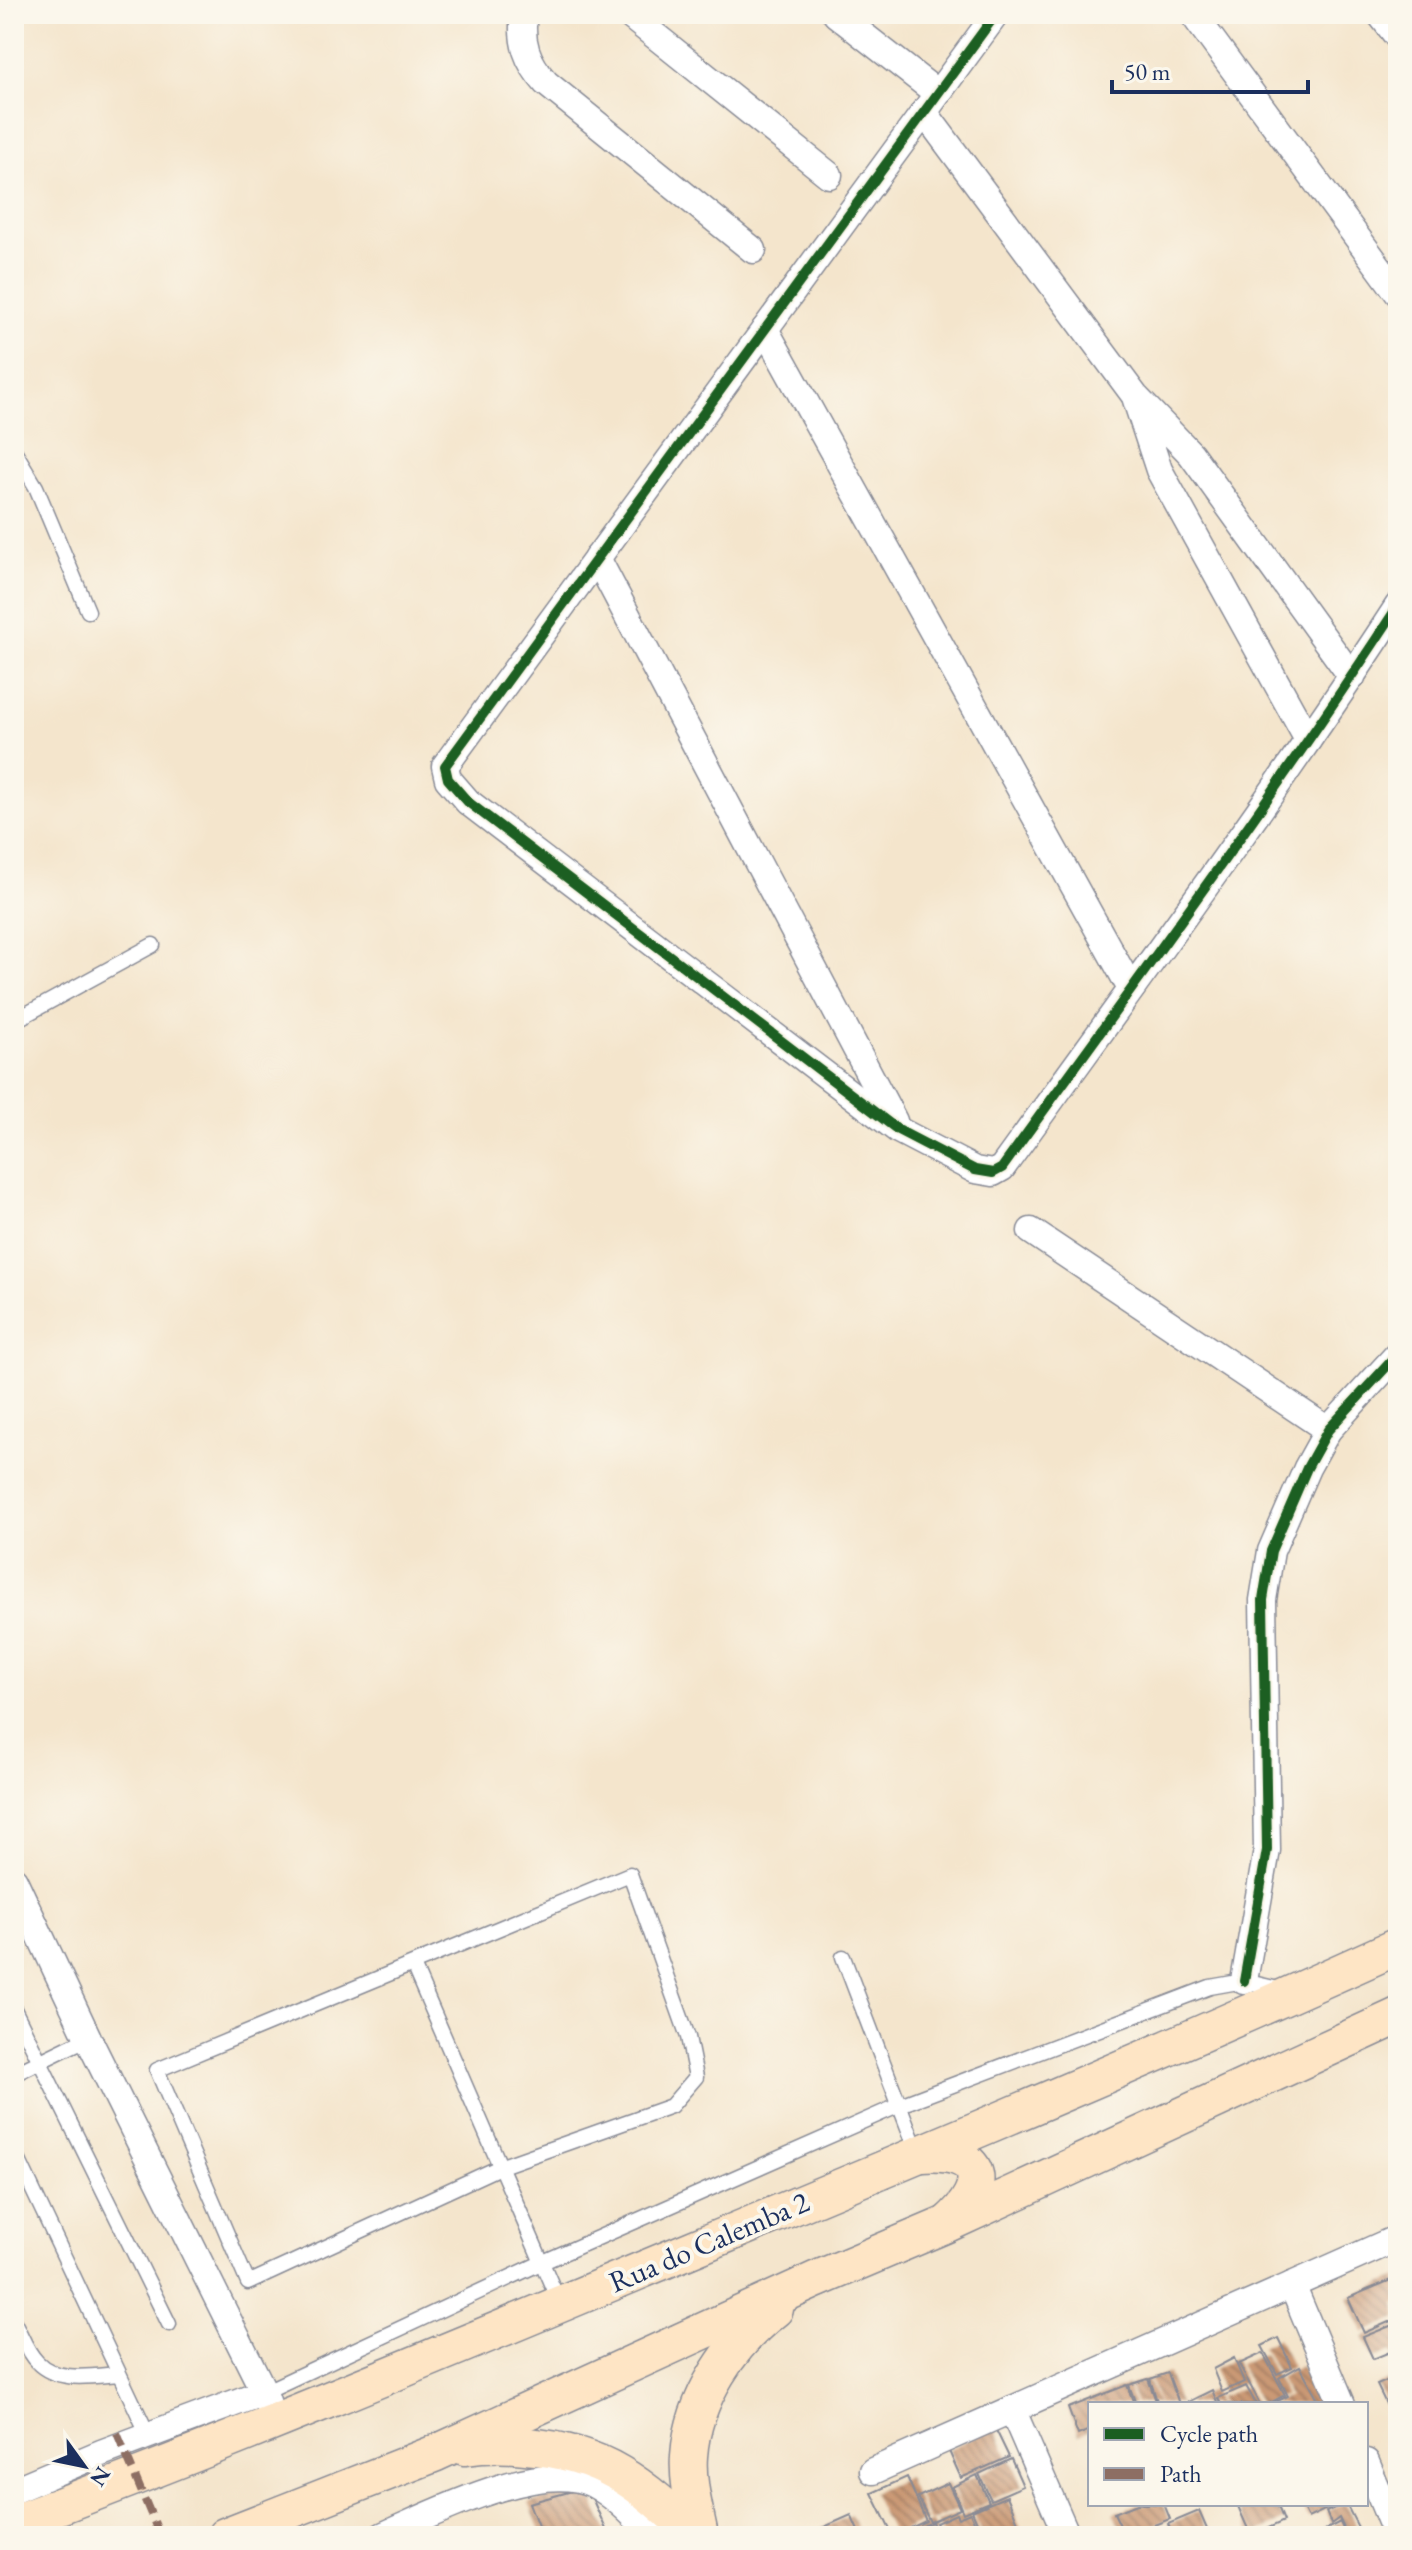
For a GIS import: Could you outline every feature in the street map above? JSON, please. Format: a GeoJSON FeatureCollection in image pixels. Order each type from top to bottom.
{"type":"FeatureCollection","features":[{"type":"Feature","properties":{"kind":"main road","name":"Rua do Calemba 2"},"geometry":{"type":"LineString","coordinates":[[14,2523],[164,2467],[269,2407],[560,2304],[918,2155],[1398,1946]]}},
{"type":"Feature","properties":{"kind":"main road"},"geometry":{"type":"LineString","coordinates":[[225,2536],[436,2453],[815,2280],[947,2224],[1398,2016]]}},
{"type":"Feature","properties":{"kind":"main road"},"geometry":{"type":"LineString","coordinates":[[918,2155],[949,2154],[964,2159],[974,2170],[975,2184],[971,2199],[947,2224]]}},
{"type":"Feature","properties":{"kind":"main road"},"geometry":{"type":"LineString","coordinates":[[698,2536],[689,2456],[703,2401],[723,2364],[755,2325],[815,2280]]}},
{"type":"Feature","properties":{"kind":"main road"},"geometry":{"type":"LineString","coordinates":[[436,2453],[474,2446],[513,2444],[584,2455],[618,2471],[646,2490],[698,2536]]}},
{"type":"Feature","properties":{"kind":"street"},"geometry":{"type":"LineString","coordinates":[[524,14],[522,36],[534,71],[753,250]]}},
{"type":"Feature","properties":{"kind":"street"},"geometry":{"type":"LineString","coordinates":[[628,14],[829,175]]}},
{"type":"Feature","properties":{"kind":"street"},"geometry":{"type":"LineString","coordinates":[[836,14],[931,102],[1135,396],[1191,454],[1352,677]]}},
{"type":"Feature","properties":{"kind":"street"},"geometry":{"type":"LineString","coordinates":[[996,14],[445,766],[448,779],[468,802],[898,1130],[975,1170],[993,1173],[1002,1168],[1131,989],[1352,677],[1398,606]]}},
{"type":"Feature","properties":{"kind":"street"},"geometry":{"type":"LineString","coordinates":[[1193,14],[1398,293]]}},
{"type":"Feature","properties":{"kind":"street"},"geometry":{"type":"LineString","coordinates":[[1380,14],[1398,37]]}},
{"type":"Feature","properties":{"kind":"street"},"geometry":{"type":"LineString","coordinates":[[765,329],[1131,989]]}},
{"type":"Feature","properties":{"kind":"street"},"geometry":{"type":"LineString","coordinates":[[1135,396],[1159,470],[1308,740]]}},
{"type":"Feature","properties":{"kind":"street"},"geometry":{"type":"LineString","coordinates":[[597,558],[898,1130]]}},
{"type":"Feature","properties":{"kind":"street"},"geometry":{"type":"LineString","coordinates":[[1031,1231],[1328,1430]]}},
{"type":"Feature","properties":{"kind":"street"},"geometry":{"type":"LineString","coordinates":[[1244,1981],[1267,1850],[1263,1600],[1271,1551],[1307,1468],[1328,1430],[1398,1354]]}},
{"type":"Feature","properties":{"kind":"street"},"geometry":{"type":"LineString","coordinates":[[14,1880],[269,2407],[148,2435],[14,2490]]}},
{"type":"Feature","properties":{"kind":"street"},"geometry":{"type":"LineString","coordinates":[[873,2471],[1398,2238]]}},
{"type":"Feature","properties":{"kind":"street"},"geometry":{"type":"LineString","coordinates":[[1292,2285],[1341,2402]]}},
{"type":"Feature","properties":{"kind":"street"},"geometry":{"type":"LineString","coordinates":[[1012,2409],[1067,2536]]}},
{"type":"Feature","properties":{"kind":"street"},"geometry":{"type":"LineString","coordinates":[[1368,2467],[1397,2536]]}},
{"type":"Feature","properties":{"kind":"street"},"geometry":{"type":"LineString","coordinates":[[382,2536],[519,2481],[562,2476],[592,2484],[625,2508],[654,2536]]}},
{"type":"Feature","properties":{"kind":"lane"},"geometry":{"type":"LineString","coordinates":[[14,450],[36,487],[88,611]]}},
{"type":"Feature","properties":{"kind":"lane"},"geometry":{"type":"LineString","coordinates":[[14,1021],[153,945]]}},
{"type":"Feature","properties":{"kind":"lane"},"geometry":{"type":"LineString","coordinates":[[630,1874],[688,2037],[696,2077],[671,2106],[502,2166],[248,2283],[157,2070],[630,1874]]}},
{"type":"Feature","properties":{"kind":"lane"},"geometry":{"type":"LineString","coordinates":[[843,1957],[918,2155]]}},
{"type":"Feature","properties":{"kind":"lane"},"geometry":{"type":"LineString","coordinates":[[413,1965],[560,2304]]}},
{"type":"Feature","properties":{"kind":"lane"},"geometry":{"type":"LineString","coordinates":[[269,2407],[543,2262],[900,2105],[1210,1987],[1244,1981],[1294,1993]]}},
{"type":"Feature","properties":{"kind":"lane"},"geometry":{"type":"LineString","coordinates":[[14,2009],[169,2324]]}},
{"type":"Feature","properties":{"kind":"lane"},"geometry":{"type":"LineString","coordinates":[[14,2074],[88,2038]]}},
{"type":"Feature","properties":{"kind":"lane"},"geometry":{"type":"LineString","coordinates":[[14,2150],[164,2467]]}},
{"type":"Feature","properties":{"kind":"lane"},"geometry":{"type":"LineString","coordinates":[[14,2322],[36,2361],[50,2371],[80,2377],[118,2374]]}},
{"type":"Feature","properties":{"kind":"building"},"geometry":{"type":"Polygon","coordinates":[[[1398,2277],[1398,2318],[1364,2333],[1348,2298],[1398,2277]]]}},
{"type":"Feature","properties":{"kind":"building"},"geometry":{"type":"Polygon","coordinates":[[[1395,2324],[1398,2331],[1398,2360],[1392,2351],[1373,2359],[1363,2337],[1395,2324]]]}},
{"type":"Feature","properties":{"kind":"building"},"geometry":{"type":"Polygon","coordinates":[[[1278,2338],[1292,2367],[1277,2374],[1262,2346],[1278,2338]]]}},
{"type":"Feature","properties":{"kind":"building"},"geometry":{"type":"Polygon","coordinates":[[[1263,2353],[1285,2395],[1272,2402],[1259,2402],[1239,2364],[1263,2353]]]}},
{"type":"Feature","properties":{"kind":"building"},"geometry":{"type":"Polygon","coordinates":[[[1234,2358],[1244,2382],[1222,2392],[1213,2369],[1234,2358]]]}},
{"type":"Feature","properties":{"kind":"building"},"geometry":{"type":"Polygon","coordinates":[[[1300,2366],[1319,2401],[1276,2402],[1288,2396],[1279,2378],[1300,2366]]]}},
{"type":"Feature","properties":{"kind":"building"},"geometry":{"type":"Polygon","coordinates":[[[1168,2373],[1178,2402],[1157,2402],[1150,2379],[1168,2373]]]}},
{"type":"Feature","properties":{"kind":"building"},"geometry":{"type":"Polygon","coordinates":[[[1398,2376],[1398,2429],[1377,2385],[1398,2376]]]}},
{"type":"Feature","properties":{"kind":"building"},"geometry":{"type":"Polygon","coordinates":[[[1148,2379],[1156,2402],[1135,2402],[1129,2385],[1148,2379]]]}},
{"type":"Feature","properties":{"kind":"building"},"geometry":{"type":"Polygon","coordinates":[[[1127,2385],[1133,2402],[1088,2402],[1088,2431],[1078,2435],[1068,2408],[1127,2385]]]}},
{"type":"Feature","properties":{"kind":"building"},"geometry":{"type":"Polygon","coordinates":[[[1246,2386],[1255,2402],[1220,2402],[1218,2398],[1246,2386]]]}},
{"type":"Feature","properties":{"kind":"building"},"geometry":{"type":"Polygon","coordinates":[[[1212,2390],[1217,2402],[1188,2402],[1212,2390]]]}},
{"type":"Feature","properties":{"kind":"building"},"geometry":{"type":"Polygon","coordinates":[[[995,2428],[1009,2457],[961,2478],[948,2449],[995,2428]]]}},
{"type":"Feature","properties":{"kind":"building"},"geometry":{"type":"Polygon","coordinates":[[[1011,2459],[1023,2486],[991,2500],[979,2474],[1011,2459]]]}},
{"type":"Feature","properties":{"kind":"building"},"geometry":{"type":"Polygon","coordinates":[[[977,2475],[989,2502],[963,2513],[952,2487],[977,2475]]]}},
{"type":"Feature","properties":{"kind":"building"},"geometry":{"type":"Polygon","coordinates":[[[907,2477],[926,2521],[893,2536],[872,2493],[907,2477]]]}},
{"type":"Feature","properties":{"kind":"building"},"geometry":{"type":"Polygon","coordinates":[[[948,2483],[960,2509],[930,2522],[918,2497],[948,2483]]]}},
{"type":"Feature","properties":{"kind":"building"},"geometry":{"type":"Polygon","coordinates":[[[587,2487],[609,2536],[542,2536],[529,2503],[587,2487]]]}},
{"type":"Feature","properties":{"kind":"building"},"geometry":{"type":"Polygon","coordinates":[[[1007,2496],[1021,2529],[1005,2536],[983,2536],[972,2511],[1007,2496]]]}},
{"type":"Feature","properties":{"kind":"building"},"geometry":{"type":"Polygon","coordinates":[[[1132,2506],[1165,2506],[1170,2519],[1125,2536],[1114,2513],[1132,2506]]]}},
{"type":"Feature","properties":{"kind":"building"},"geometry":{"type":"Polygon","coordinates":[[[1238,2506],[1278,2506],[1284,2521],[1251,2536],[1238,2506]]]}},
{"type":"Feature","properties":{"kind":"building"},"geometry":{"type":"Polygon","coordinates":[[[1302,2506],[1333,2506],[1308,2518],[1302,2506]]]}},
{"type":"Feature","properties":{"kind":"building"},"geometry":{"type":"Polygon","coordinates":[[[1347,2506],[1361,2533],[1348,2536],[1339,2518],[1331,2524],[1326,2512],[1347,2506]]]}},
{"type":"Feature","properties":{"kind":"building"},"geometry":{"type":"Polygon","coordinates":[[[1199,2511],[1210,2536],[1173,2536],[1168,2524],[1199,2511]]]}},
{"type":"Feature","properties":{"kind":"building"},"geometry":{"type":"Polygon","coordinates":[[[970,2513],[981,2536],[942,2536],[936,2523],[956,2514],[958,2518],[970,2513]]]}},
{"type":"Feature","properties":{"kind":"building"},"geometry":{"type":"Polygon","coordinates":[[[851,2515],[859,2533],[851,2536],[804,2536],[851,2515]]]}},
{"type":"Feature","properties":{"kind":"building"},"geometry":{"type":"Polygon","coordinates":[[[932,2522],[937,2533],[931,2536],[900,2536],[932,2522]]]}},
{"type":"Feature","properties":{"kind":"building"},"geometry":{"type":"Polygon","coordinates":[[[1340,2522],[1346,2536],[1325,2536],[1323,2531],[1340,2522]]]}},
{"type":"Feature","properties":{"kind":"building"},"geometry":{"type":"Polygon","coordinates":[[[1157,2527],[1161,2536],[1136,2536],[1157,2527]]]}},
{"type":"Feature","properties":{"kind":"marked path"},"geometry":{"type":"LineString","coordinates":[[117,2433],[160,2536]]}},
{"type":"Feature","properties":{"kind":"cycle path"},"geometry":{"type":"LineString","coordinates":[[996,14],[445,766],[448,779],[468,802],[898,1130],[975,1170],[993,1173],[1002,1168],[1203,889],[1398,606]]}},
{"type":"Feature","properties":{"kind":"cycle path"},"geometry":{"type":"LineString","coordinates":[[1244,1981],[1267,1850],[1263,1600],[1271,1551],[1307,1468],[1328,1430],[1398,1354]]}}]}
